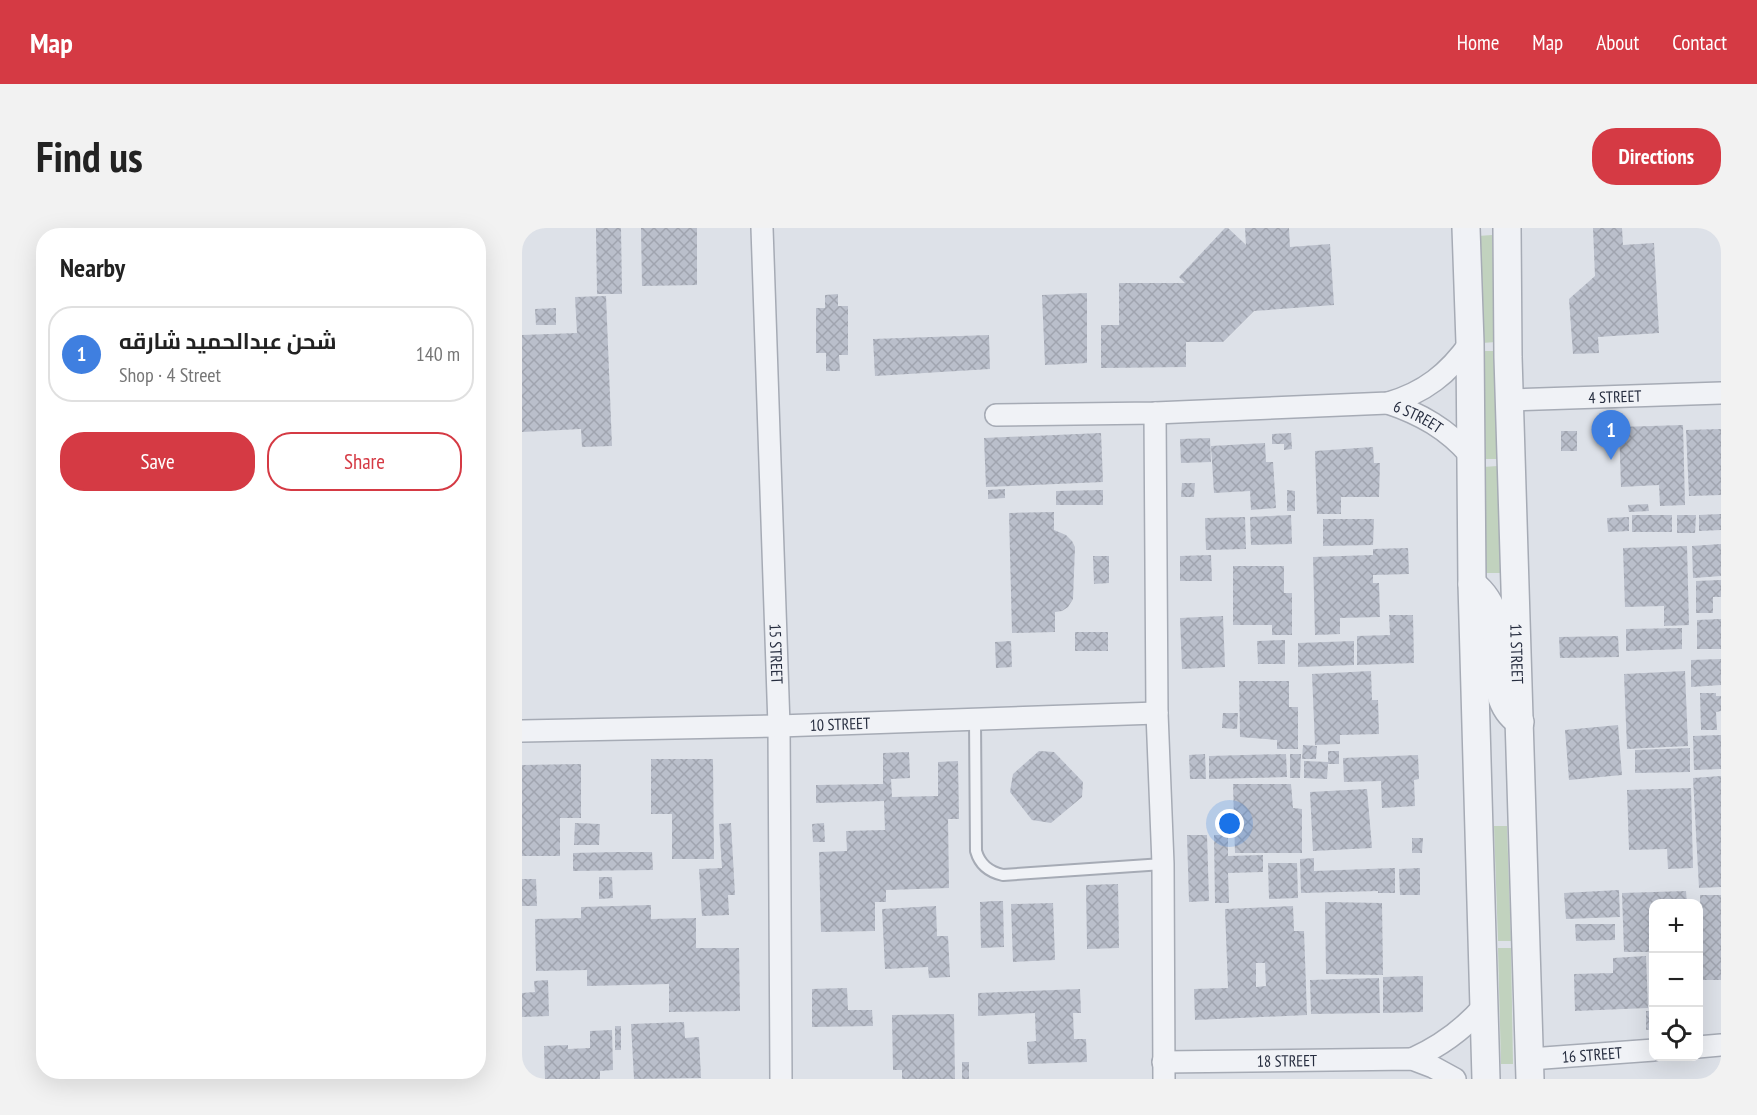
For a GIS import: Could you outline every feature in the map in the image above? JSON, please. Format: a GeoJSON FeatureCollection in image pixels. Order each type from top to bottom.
{"type":"FeatureCollection","features":[{"type":"Feature","properties":{"kind":"street","name":"15 STREET"},"geometry":{"type":"LineString","coordinates":[[762,228],[779,726],[781,1079]]}},
{"type":"Feature","properties":{"kind":"street"},"geometry":{"type":"LineString","coordinates":[[1466,228],[1470,343],[1472,584],[1486,1079]]}},
{"type":"Feature","properties":{"kind":"street","name":"11 STREET"},"geometry":{"type":"LineString","coordinates":[[1508,228],[1510,400],[1530,1069]]}},
{"type":"Feature","properties":{"kind":"street","name":"6 STREET"},"geometry":{"type":"LineString","coordinates":[[1388,403],[1405,398],[1434,382],[1458,359],[1470,343]]}},
{"type":"Feature","properties":{"kind":"street","name":"4 STREET"},"geometry":{"type":"LineString","coordinates":[[1510,400],[1721,393]]}},
{"type":"Feature","properties":{"kind":"street"},"geometry":{"type":"LineString","coordinates":[[996,415],[1155,413],[1388,403]]}},
{"type":"Feature","properties":{"kind":"street","name":"6 STREET"},"geometry":{"type":"LineString","coordinates":[[1388,403],[1425,417],[1470,454]]}},
{"type":"Feature","properties":{"kind":"street"},"geometry":{"type":"LineString","coordinates":[[1155,413],[1157,713],[1163,864],[1164,1071]]}},
{"type":"Feature","properties":{"kind":"street"},"geometry":{"type":"LineString","coordinates":[[1472,584],[1482,591],[1495,614],[1501,698],[1512,716],[1520,722]]}},
{"type":"Feature","properties":{"kind":"street","name":"10 STREET"},"geometry":{"type":"LineString","coordinates":[[522,731],[779,726],[1157,713]]}},
{"type":"Feature","properties":{"kind":"street","name":"18 STREET"},"geometry":{"type":"LineString","coordinates":[[1164,1071],[1412,1059],[1452,1037],[1484,1006]]}},
{"type":"Feature","properties":{"kind":"street"},"geometry":{"type":"LineString","coordinates":[[1703,1047],[1721,1045]]}},
{"type":"Feature","properties":{"kind":"street","name":"16 STREET"},"geometry":{"type":"LineString","coordinates":[[1530,1069],[1649,1051]]}},
{"type":"Feature","properties":{"kind":"street","name":"18 STREET"},"geometry":{"type":"LineString","coordinates":[[1412,1059],[1455,1079]]}},
{"type":"Feature","properties":{"kind":"lane"},"geometry":{"type":"LineString","coordinates":[[975,720],[976,851],[978,859],[988,870],[1003,875],[1163,864]]}},
{"type":"Feature","properties":{"kind":"green space"},"geometry":{"type":"Polygon","coordinates":[[[1492,235],[1496,342],[1482,343],[1478,236],[1492,235]]]}},
{"type":"Feature","properties":{"kind":"green space"},"geometry":{"type":"Polygon","coordinates":[[[1481,351],[1496,351],[1499,459],[1484,459],[1481,351]]]}},
{"type":"Feature","properties":{"kind":"green space"},"geometry":{"type":"Polygon","coordinates":[[[1498,466],[1501,573],[1486,573],[1483,467],[1498,466]]]}},
{"type":"Feature","properties":{"kind":"green space"},"geometry":{"type":"Polygon","coordinates":[[[1494,826],[1507,826],[1511,941],[1498,941],[1494,826]]]}},
{"type":"Feature","properties":{"kind":"green space"},"geometry":{"type":"Polygon","coordinates":[[[1498,948],[1511,948],[1513,1064],[1501,1064],[1498,948]]]}},
{"type":"Feature","properties":{"kind":"building"},"geometry":{"type":"Polygon","coordinates":[[[596,228],[621,228],[622,294],[597,294],[596,228]]]}},
{"type":"Feature","properties":{"kind":"building"},"geometry":{"type":"Polygon","coordinates":[[[641,228],[697,228],[697,285],[642,286],[641,228]]]}},
{"type":"Feature","properties":{"kind":"building"},"geometry":{"type":"Polygon","coordinates":[[[1225,228],[1228,228],[1246,245],[1245,228],[1289,228],[1290,247],[1330,244],[1334,305],[1254,311],[1223,342],[1186,342],[1186,367],[1101,368],[1101,325],[1119,325],[1119,283],[1185,283],[1179,277],[1225,228]]]}},
{"type":"Feature","properties":{"kind":"building"},"geometry":{"type":"Polygon","coordinates":[[[1593,228],[1622,228],[1623,245],[1654,243],[1659,333],[1598,337],[1599,353],[1573,354],[1569,299],[1595,276],[1593,228]]]}},
{"type":"Feature","properties":{"kind":"building"},"geometry":{"type":"Polygon","coordinates":[[[1087,293],[1087,363],[1045,365],[1042,295],[1087,293]]]}},
{"type":"Feature","properties":{"kind":"building"},"geometry":{"type":"Polygon","coordinates":[[[838,294],[838,306],[848,306],[848,355],[839,355],[840,371],[826,371],[826,353],[816,353],[816,308],[825,308],[825,295],[838,294]]]}},
{"type":"Feature","properties":{"kind":"building"},"geometry":{"type":"Polygon","coordinates":[[[606,296],[612,446],[582,447],[581,429],[522,432],[522,335],[577,333],[575,297],[606,296]]]}},
{"type":"Feature","properties":{"kind":"building"},"geometry":{"type":"Polygon","coordinates":[[[556,308],[556,325],[536,325],[535,309],[556,308]]]}},
{"type":"Feature","properties":{"kind":"building"},"geometry":{"type":"Polygon","coordinates":[[[989,335],[990,369],[875,376],[873,339],[989,335]]]}},
{"type":"Feature","properties":{"kind":"building"},"geometry":{"type":"Polygon","coordinates":[[[1683,425],[1685,505],[1660,506],[1659,485],[1621,487],[1619,427],[1683,425]]]}},
{"type":"Feature","properties":{"kind":"building"},"geometry":{"type":"Polygon","coordinates":[[[1721,429],[1721,495],[1689,496],[1686,430],[1721,429]]]}},
{"type":"Feature","properties":{"kind":"building"},"geometry":{"type":"Polygon","coordinates":[[[1561,431],[1577,431],[1577,451],[1561,451],[1561,431]]]}},
{"type":"Feature","properties":{"kind":"building"},"geometry":{"type":"Polygon","coordinates":[[[1101,433],[1103,482],[986,487],[984,438],[1101,433]]]}},
{"type":"Feature","properties":{"kind":"building"},"geometry":{"type":"Polygon","coordinates":[[[1291,433],[1292,449],[1284,450],[1284,444],[1272,444],[1272,434],[1291,433]]]}},
{"type":"Feature","properties":{"kind":"building"},"geometry":{"type":"Polygon","coordinates":[[[1210,438],[1211,462],[1181,463],[1180,439],[1210,438]]]}},
{"type":"Feature","properties":{"kind":"building"},"geometry":{"type":"Polygon","coordinates":[[[1265,443],[1266,462],[1273,462],[1276,508],[1251,510],[1250,491],[1214,493],[1211,446],[1265,443]]]}},
{"type":"Feature","properties":{"kind":"building"},"geometry":{"type":"Polygon","coordinates":[[[1373,447],[1374,463],[1380,463],[1379,497],[1341,497],[1341,514],[1317,514],[1315,451],[1373,447]]]}},
{"type":"Feature","properties":{"kind":"building"},"geometry":{"type":"Polygon","coordinates":[[[1182,483],[1195,483],[1194,497],[1181,497],[1182,483]]]}},
{"type":"Feature","properties":{"kind":"building"},"geometry":{"type":"Polygon","coordinates":[[[1005,489],[1005,498],[988,499],[988,490],[1005,489]]]}},
{"type":"Feature","properties":{"kind":"building"},"geometry":{"type":"Polygon","coordinates":[[[1103,490],[1103,505],[1056,505],[1056,491],[1103,490]]]}},
{"type":"Feature","properties":{"kind":"building"},"geometry":{"type":"Polygon","coordinates":[[[1287,490],[1295,491],[1295,511],[1287,511],[1287,490]]]}},
{"type":"Feature","properties":{"kind":"building"},"geometry":{"type":"Polygon","coordinates":[[[1648,504],[1649,511],[1629,512],[1628,505],[1648,504]]]}},
{"type":"Feature","properties":{"kind":"building"},"geometry":{"type":"Polygon","coordinates":[[[1054,512],[1054,530],[1066,535],[1075,547],[1073,599],[1068,607],[1055,612],[1055,632],[1012,633],[1009,513],[1054,512]]]}},
{"type":"Feature","properties":{"kind":"building"},"geometry":{"type":"Polygon","coordinates":[[[1721,514],[1721,530],[1699,531],[1699,515],[1721,514]]]}},
{"type":"Feature","properties":{"kind":"building"},"geometry":{"type":"Polygon","coordinates":[[[1291,515],[1292,544],[1251,545],[1250,517],[1291,515]]]}},
{"type":"Feature","properties":{"kind":"building"},"geometry":{"type":"Polygon","coordinates":[[[1632,515],[1672,515],[1672,532],[1632,532],[1632,515]]]}},
{"type":"Feature","properties":{"kind":"building"},"geometry":{"type":"Polygon","coordinates":[[[1677,515],[1696,515],[1695,533],[1677,533],[1677,515]]]}},
{"type":"Feature","properties":{"kind":"building"},"geometry":{"type":"Polygon","coordinates":[[[1245,517],[1246,549],[1206,550],[1205,518],[1245,517]]]}},
{"type":"Feature","properties":{"kind":"building"},"geometry":{"type":"Polygon","coordinates":[[[1629,517],[1629,531],[1608,532],[1607,518],[1629,517]]]}},
{"type":"Feature","properties":{"kind":"building"},"geometry":{"type":"Polygon","coordinates":[[[1323,519],[1374,519],[1373,545],[1323,546],[1323,519]]]}},
{"type":"Feature","properties":{"kind":"building"},"geometry":{"type":"Polygon","coordinates":[[[1721,544],[1721,576],[1693,578],[1692,546],[1721,544]]]}},
{"type":"Feature","properties":{"kind":"building"},"geometry":{"type":"Polygon","coordinates":[[[1687,546],[1689,625],[1664,626],[1664,606],[1625,607],[1623,548],[1687,546]]]}},
{"type":"Feature","properties":{"kind":"building"},"geometry":{"type":"Polygon","coordinates":[[[1408,548],[1409,574],[1373,575],[1373,583],[1379,583],[1380,617],[1340,618],[1340,634],[1315,635],[1313,557],[1373,555],[1373,549],[1408,548]]]}},
{"type":"Feature","properties":{"kind":"building"},"geometry":{"type":"Polygon","coordinates":[[[1211,555],[1212,581],[1180,581],[1180,556],[1211,555]]]}},
{"type":"Feature","properties":{"kind":"building"},"geometry":{"type":"Polygon","coordinates":[[[1093,556],[1109,556],[1109,583],[1094,584],[1093,556]]]}},
{"type":"Feature","properties":{"kind":"building"},"geometry":{"type":"Polygon","coordinates":[[[1233,566],[1284,566],[1284,593],[1292,593],[1292,635],[1272,635],[1272,625],[1233,625],[1233,566]]]}},
{"type":"Feature","properties":{"kind":"building"},"geometry":{"type":"Polygon","coordinates":[[[1721,580],[1721,597],[1713,597],[1713,613],[1696,613],[1696,581],[1721,580]]]}},
{"type":"Feature","properties":{"kind":"building"},"geometry":{"type":"Polygon","coordinates":[[[1389,615],[1413,615],[1414,663],[1357,665],[1357,636],[1390,635],[1389,615]]]}},
{"type":"Feature","properties":{"kind":"building"},"geometry":{"type":"Polygon","coordinates":[[[1223,616],[1225,667],[1182,669],[1180,618],[1223,616]]]}},
{"type":"Feature","properties":{"kind":"building"},"geometry":{"type":"Polygon","coordinates":[[[1721,619],[1721,649],[1697,649],[1697,620],[1721,619]]]}},
{"type":"Feature","properties":{"kind":"building"},"geometry":{"type":"Polygon","coordinates":[[[1682,628],[1682,649],[1626,651],[1626,629],[1682,628]]]}},
{"type":"Feature","properties":{"kind":"building"},"geometry":{"type":"Polygon","coordinates":[[[1075,632],[1108,632],[1108,651],[1075,651],[1075,632]]]}},
{"type":"Feature","properties":{"kind":"building"},"geometry":{"type":"Polygon","coordinates":[[[1618,636],[1619,657],[1560,658],[1559,637],[1618,636]]]}},
{"type":"Feature","properties":{"kind":"building"},"geometry":{"type":"Polygon","coordinates":[[[1285,640],[1285,664],[1258,664],[1257,641],[1285,640]]]}},
{"type":"Feature","properties":{"kind":"building"},"geometry":{"type":"Polygon","coordinates":[[[1011,641],[1012,667],[996,668],[995,642],[1011,641]]]}},
{"type":"Feature","properties":{"kind":"building"},"geometry":{"type":"Polygon","coordinates":[[[1354,641],[1354,665],[1298,667],[1298,643],[1354,641]]]}},
{"type":"Feature","properties":{"kind":"building"},"geometry":{"type":"Polygon","coordinates":[[[1721,659],[1721,685],[1691,687],[1691,660],[1721,659]]]}},
{"type":"Feature","properties":{"kind":"building"},"geometry":{"type":"Polygon","coordinates":[[[1371,671],[1372,700],[1378,700],[1379,734],[1340,735],[1340,744],[1315,745],[1312,674],[1371,671]]]}},
{"type":"Feature","properties":{"kind":"building"},"geometry":{"type":"Polygon","coordinates":[[[1685,671],[1688,746],[1627,749],[1624,674],[1685,671]]]}},
{"type":"Feature","properties":{"kind":"building"},"geometry":{"type":"Polygon","coordinates":[[[1239,681],[1289,681],[1289,707],[1298,707],[1298,749],[1277,749],[1277,740],[1240,737],[1239,681]]]}},
{"type":"Feature","properties":{"kind":"building"},"geometry":{"type":"Polygon","coordinates":[[[1700,693],[1716,693],[1716,696],[1721,696],[1721,711],[1716,712],[1717,730],[1701,730],[1700,693]]]}},
{"type":"Feature","properties":{"kind":"building"},"geometry":{"type":"Polygon","coordinates":[[[1223,713],[1238,713],[1237,729],[1222,728],[1223,713]]]}},
{"type":"Feature","properties":{"kind":"building"},"geometry":{"type":"Polygon","coordinates":[[[1618,725],[1622,775],[1569,780],[1565,730],[1618,725]]]}},
{"type":"Feature","properties":{"kind":"building"},"geometry":{"type":"Polygon","coordinates":[[[1721,735],[1721,769],[1694,770],[1693,736],[1721,735]]]}},
{"type":"Feature","properties":{"kind":"building"},"geometry":{"type":"Polygon","coordinates":[[[1303,745],[1317,746],[1316,759],[1302,759],[1303,745]]]}},
{"type":"Feature","properties":{"kind":"building"},"geometry":{"type":"Polygon","coordinates":[[[1690,748],[1690,772],[1635,773],[1635,750],[1690,748]]]}},
{"type":"Feature","properties":{"kind":"building"},"geometry":{"type":"Polygon","coordinates":[[[1039,751],[1054,752],[1083,782],[1082,797],[1051,823],[1032,820],[1010,792],[1013,774],[1039,751]]]}},
{"type":"Feature","properties":{"kind":"building"},"geometry":{"type":"Polygon","coordinates":[[[1328,751],[1339,751],[1339,764],[1328,764],[1327,779],[1304,778],[1304,761],[1328,762],[1328,751]]]}},
{"type":"Feature","properties":{"kind":"building"},"geometry":{"type":"Polygon","coordinates":[[[909,752],[910,778],[891,779],[892,797],[938,796],[938,762],[958,761],[959,819],[948,819],[949,888],[886,890],[886,902],[875,902],[875,931],[821,932],[819,852],[847,851],[846,831],[885,830],[884,801],[816,803],[816,785],[883,784],[883,753],[909,752]]]}},
{"type":"Feature","properties":{"kind":"building"},"geometry":{"type":"Polygon","coordinates":[[[1205,754],[1206,779],[1190,779],[1189,755],[1205,754]]]}},
{"type":"Feature","properties":{"kind":"building"},"geometry":{"type":"Polygon","coordinates":[[[1286,754],[1287,777],[1209,779],[1209,756],[1286,754]]]}},
{"type":"Feature","properties":{"kind":"building"},"geometry":{"type":"Polygon","coordinates":[[[1290,754],[1301,754],[1300,778],[1290,778],[1290,754]]]}},
{"type":"Feature","properties":{"kind":"building"},"geometry":{"type":"Polygon","coordinates":[[[1418,755],[1419,779],[1414,780],[1415,806],[1382,808],[1381,781],[1344,782],[1343,758],[1418,755]]]}},
{"type":"Feature","properties":{"kind":"building"},"geometry":{"type":"Polygon","coordinates":[[[651,759],[713,759],[714,859],[672,859],[672,814],[651,814],[651,759]]]}},
{"type":"Feature","properties":{"kind":"building"},"geometry":{"type":"Polygon","coordinates":[[[581,764],[581,818],[560,818],[560,856],[522,856],[522,765],[581,764]]]}},
{"type":"Feature","properties":{"kind":"building"},"geometry":{"type":"Polygon","coordinates":[[[1721,776],[1721,887],[1699,888],[1693,778],[1721,776]]]}},
{"type":"Feature","properties":{"kind":"building"},"geometry":{"type":"Polygon","coordinates":[[[1233,784],[1291,784],[1293,808],[1302,809],[1302,853],[1235,853],[1233,784]]]}},
{"type":"Feature","properties":{"kind":"building"},"geometry":{"type":"Polygon","coordinates":[[[1691,788],[1693,868],[1668,869],[1667,849],[1629,850],[1627,790],[1691,788]]]}},
{"type":"Feature","properties":{"kind":"building"},"geometry":{"type":"Polygon","coordinates":[[[1367,789],[1372,848],[1313,851],[1310,792],[1367,789]]]}},
{"type":"Feature","properties":{"kind":"building"},"geometry":{"type":"Polygon","coordinates":[[[575,823],[600,824],[599,845],[574,845],[575,823]]]}},
{"type":"Feature","properties":{"kind":"building"},"geometry":{"type":"Polygon","coordinates":[[[731,823],[735,895],[728,895],[729,915],[702,916],[699,869],[722,868],[719,824],[731,823]]]}},
{"type":"Feature","properties":{"kind":"building"},"geometry":{"type":"Polygon","coordinates":[[[824,823],[825,842],[813,842],[812,824],[824,823]]]}},
{"type":"Feature","properties":{"kind":"building"},"geometry":{"type":"Polygon","coordinates":[[[1187,835],[1207,835],[1209,901],[1189,902],[1187,835]]]}},
{"type":"Feature","properties":{"kind":"building"},"geometry":{"type":"Polygon","coordinates":[[[1214,835],[1228,835],[1228,856],[1263,855],[1263,872],[1228,873],[1229,903],[1215,903],[1214,835]]]}},
{"type":"Feature","properties":{"kind":"building"},"geometry":{"type":"Polygon","coordinates":[[[1412,838],[1423,838],[1422,853],[1412,853],[1412,838]]]}},
{"type":"Feature","properties":{"kind":"building"},"geometry":{"type":"Polygon","coordinates":[[[652,852],[653,870],[573,871],[573,853],[652,852]]]}},
{"type":"Feature","properties":{"kind":"building"},"geometry":{"type":"Polygon","coordinates":[[[1314,858],[1314,871],[1395,868],[1395,893],[1378,893],[1378,891],[1301,893],[1300,859],[1314,858]]]}},
{"type":"Feature","properties":{"kind":"building"},"geometry":{"type":"Polygon","coordinates":[[[1268,863],[1297,863],[1298,898],[1269,899],[1268,863]]]}},
{"type":"Feature","properties":{"kind":"building"},"geometry":{"type":"Polygon","coordinates":[[[1420,868],[1420,895],[1400,895],[1399,869],[1420,868]]]}},
{"type":"Feature","properties":{"kind":"building"},"geometry":{"type":"Polygon","coordinates":[[[599,877],[612,877],[613,898],[599,899],[599,877]]]}},
{"type":"Feature","properties":{"kind":"building"},"geometry":{"type":"Polygon","coordinates":[[[522,879],[536,879],[537,906],[522,906],[522,879]]]}},
{"type":"Feature","properties":{"kind":"building"},"geometry":{"type":"Polygon","coordinates":[[[1118,884],[1119,948],[1087,949],[1086,885],[1118,884]]]}},
{"type":"Feature","properties":{"kind":"building"},"geometry":{"type":"Polygon","coordinates":[[[1619,890],[1620,917],[1566,919],[1564,893],[1619,890]]]}},
{"type":"Feature","properties":{"kind":"building"},"geometry":{"type":"Polygon","coordinates":[[[1686,891],[1687,899],[1649,899],[1649,952],[1624,952],[1622,893],[1686,891]]]}},
{"type":"Feature","properties":{"kind":"building"},"geometry":{"type":"Polygon","coordinates":[[[1700,895],[1721,895],[1721,980],[1703,980],[1703,899],[1700,899],[1700,895]]]}},
{"type":"Feature","properties":{"kind":"building"},"geometry":{"type":"Polygon","coordinates":[[[1003,901],[1004,947],[981,948],[980,902],[1003,901]]]}},
{"type":"Feature","properties":{"kind":"building"},"geometry":{"type":"Polygon","coordinates":[[[1325,902],[1382,903],[1383,975],[1326,974],[1325,902]]]}},
{"type":"Feature","properties":{"kind":"building"},"geometry":{"type":"Polygon","coordinates":[[[1053,903],[1055,960],[1013,962],[1011,904],[1053,903]]]}},
{"type":"Feature","properties":{"kind":"building"},"geometry":{"type":"Polygon","coordinates":[[[651,905],[651,919],[696,918],[696,948],[739,948],[740,1011],[669,1012],[669,984],[587,986],[587,970],[536,971],[535,919],[581,918],[581,907],[651,905]]]}},
{"type":"Feature","properties":{"kind":"building"},"geometry":{"type":"Polygon","coordinates":[[[936,906],[937,936],[948,936],[950,977],[929,978],[928,967],[885,969],[882,909],[936,906]]]}},
{"type":"Feature","properties":{"kind":"building"},"geometry":{"type":"Polygon","coordinates":[[[1293,906],[1294,931],[1304,931],[1307,1015],[1195,1020],[1194,989],[1228,988],[1225,909],[1293,906]],[[1256,963],[1256,987],[1266,986],[1265,963],[1256,963]]]}},
{"type":"Feature","properties":{"kind":"building"},"geometry":{"type":"Polygon","coordinates":[[[1575,924],[1615,924],[1615,940],[1576,941],[1575,924]]]}},
{"type":"Feature","properties":{"kind":"building"},"geometry":{"type":"Polygon","coordinates":[[[1646,956],[1648,1008],[1575,1011],[1574,974],[1613,973],[1613,958],[1646,956]]]}},
{"type":"Feature","properties":{"kind":"building"},"geometry":{"type":"Polygon","coordinates":[[[1423,976],[1423,1012],[1383,1013],[1383,977],[1423,976]]]}},
{"type":"Feature","properties":{"kind":"building"},"geometry":{"type":"Polygon","coordinates":[[[1379,978],[1380,1013],[1311,1014],[1310,980],[1379,978]]]}},
{"type":"Feature","properties":{"kind":"building"},"geometry":{"type":"Polygon","coordinates":[[[548,980],[549,1016],[522,1017],[522,993],[535,992],[534,981],[548,980]]]}},
{"type":"Feature","properties":{"kind":"building"},"geometry":{"type":"Polygon","coordinates":[[[847,988],[848,1010],[872,1010],[873,1026],[812,1027],[812,989],[847,988]]]}},
{"type":"Feature","properties":{"kind":"building"},"geometry":{"type":"Polygon","coordinates":[[[1080,989],[1081,1013],[1073,1013],[1074,1039],[1086,1039],[1087,1062],[1028,1064],[1027,1042],[1036,1041],[1035,1013],[978,1016],[978,993],[1080,989]]]}},
{"type":"Feature","properties":{"kind":"building"},"geometry":{"type":"Polygon","coordinates":[[[1646,1011],[1649,1011],[1649,1030],[1646,1030],[1646,1011]]]}},
{"type":"Feature","properties":{"kind":"building"},"geometry":{"type":"Polygon","coordinates":[[[954,1014],[955,1079],[902,1079],[902,1070],[893,1070],[892,1015],[954,1014]]]}},
{"type":"Feature","properties":{"kind":"building"},"geometry":{"type":"Polygon","coordinates":[[[684,1022],[685,1038],[699,1037],[701,1078],[634,1079],[631,1024],[684,1022]]]}},
{"type":"Feature","properties":{"kind":"building"},"geometry":{"type":"Polygon","coordinates":[[[615,1026],[621,1026],[621,1050],[615,1050],[615,1026]]]}},
{"type":"Feature","properties":{"kind":"building"},"geometry":{"type":"Polygon","coordinates":[[[612,1030],[613,1070],[600,1071],[600,1079],[545,1079],[544,1046],[568,1045],[568,1049],[590,1048],[590,1031],[612,1030]]]}},
{"type":"Feature","properties":{"kind":"building"},"geometry":{"type":"Polygon","coordinates":[[[962,1062],[969,1062],[969,1079],[962,1079],[962,1062]]]}},
{"type":"Feature","properties":{"kind":"place","name":"شحن عبدالحميد شارقه"},"geometry":{"type":"Point","coordinates":[1611,460]}}]}
